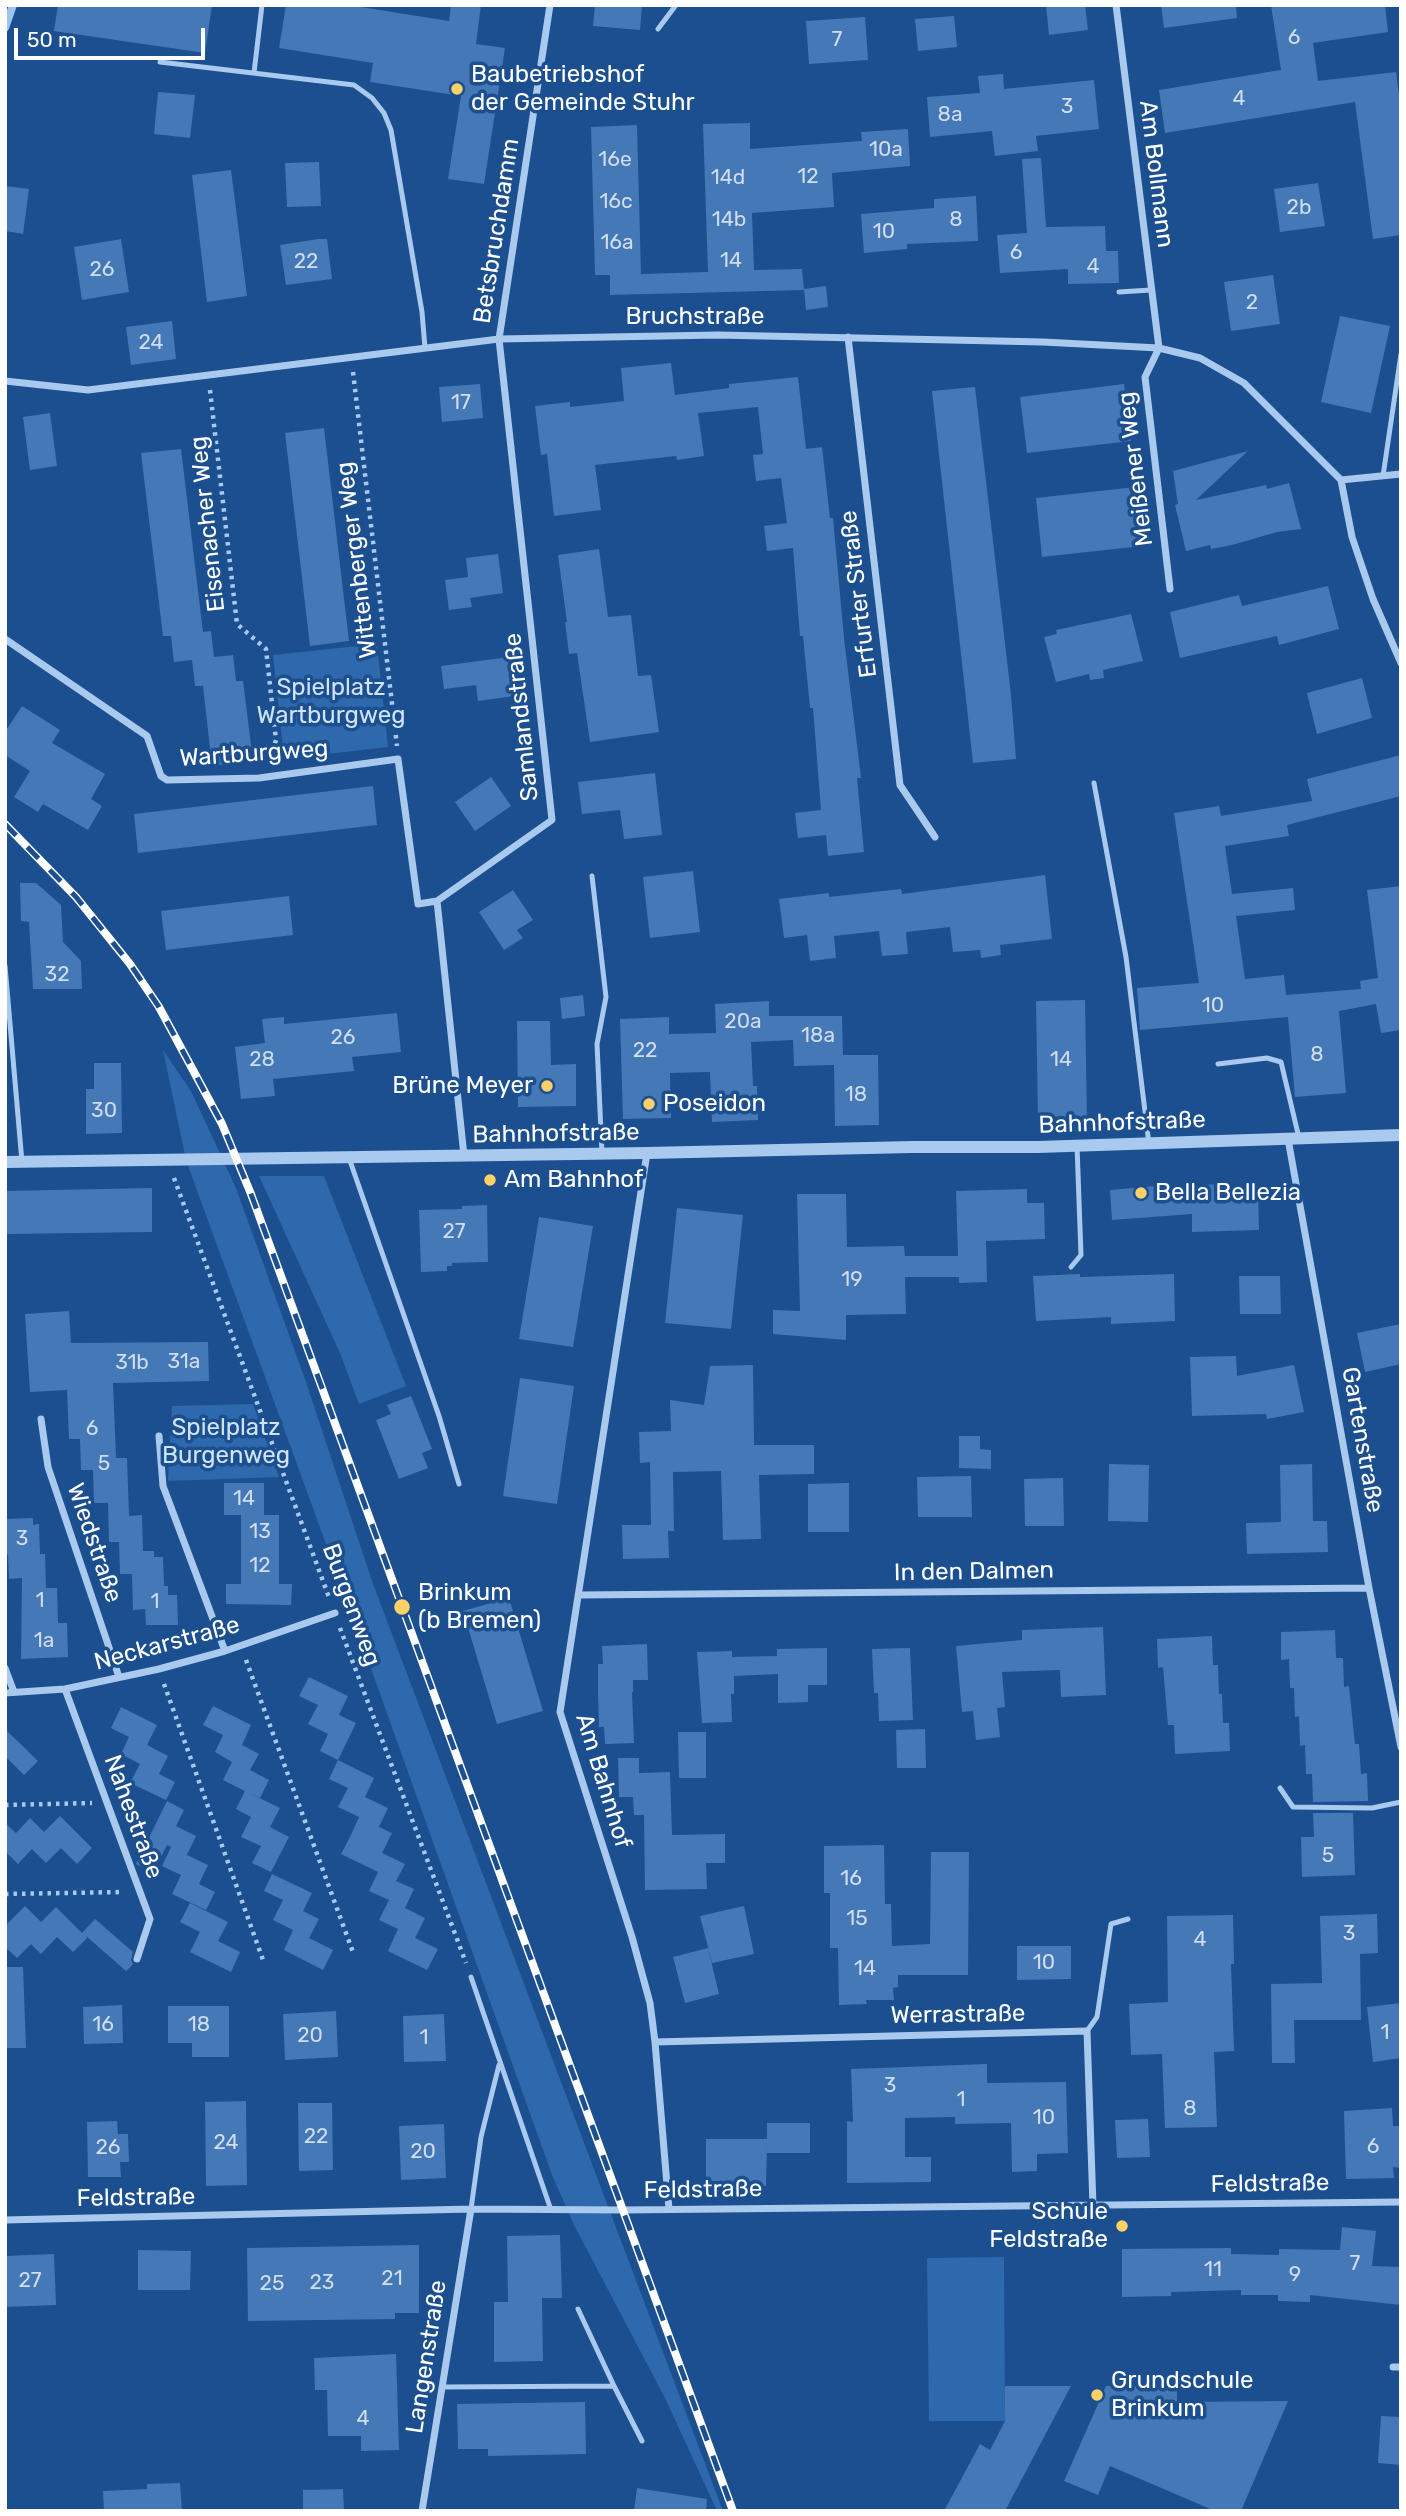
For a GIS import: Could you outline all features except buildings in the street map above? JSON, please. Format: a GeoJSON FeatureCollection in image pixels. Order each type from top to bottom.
{"type":"FeatureCollection","features":[{"type":"Feature","properties":{"kind":"street","name":"Betsbruchdamm"},"geometry":{"type":"LineString","coordinates":[[499,339],[550,5]]}},
{"type":"Feature","properties":{"kind":"street","name":"Am Bollmann"},"geometry":{"type":"LineString","coordinates":[[1116,5],[1158,348]]}},
{"type":"Feature","properties":{"kind":"street","name":"Bruchstraße"},"geometry":{"type":"LineString","coordinates":[[5,381],[88,390],[499,339],[718,335],[1043,342],[1158,348],[1200,358],[1244,383],[1341,480]]}},
{"type":"Feature","properties":{"kind":"street","name":"Erfurter Straße"},"geometry":{"type":"LineString","coordinates":[[848,337],[900,785],[935,836]]}},
{"type":"Feature","properties":{"kind":"street","name":"Samlandstraße"},"geometry":{"type":"LineString","coordinates":[[437,901],[552,820],[499,339]]}},
{"type":"Feature","properties":{"kind":"street","name":"Meißener Weg"},"geometry":{"type":"LineString","coordinates":[[1158,348],[1145,377],[1170,589]]}},
{"type":"Feature","properties":{"kind":"street"},"geometry":{"type":"LineString","coordinates":[[1401,474],[1341,480],[1352,537],[1373,599],[1401,663]]}},
{"type":"Feature","properties":{"kind":"street","name":"Wartburgweg"},"geometry":{"type":"LineString","coordinates":[[5,639],[147,736],[161,776],[167,780],[259,778],[398,759]]}},
{"type":"Feature","properties":{"kind":"street"},"geometry":{"type":"LineString","coordinates":[[398,759],[418,904],[437,901],[464,1156]]}},
{"type":"Feature","properties":{"kind":"street","name":"Bahnhofstraße"},"geometry":{"type":"LineString","coordinates":[[5,1162],[1077,1146],[1401,1135]]}},
{"type":"Feature","properties":{"kind":"street","name":"Gartenstraße"},"geometry":{"type":"LineString","coordinates":[[1293,1139],[1369,1588],[1401,1748]]}},
{"type":"Feature","properties":{"kind":"street","name":"Am Bahnhof"},"geometry":{"type":"LineString","coordinates":[[647,1153],[560,1712],[632,1937],[650,2003],[669,2209]]}},
{"type":"Feature","properties":{"kind":"street","name":"Wiedstraße"},"geometry":{"type":"LineString","coordinates":[[41,1419],[48,1467],[119,1678]]}},
{"type":"Feature","properties":{"kind":"street"},"geometry":{"type":"LineString","coordinates":[[159,1436],[163,1486],[225,1651]]}},
{"type":"Feature","properties":{"kind":"street","name":"In den Dalmen"},"geometry":{"type":"LineString","coordinates":[[580,1595],[1369,1588]]}},
{"type":"Feature","properties":{"kind":"street","name":"Neckarstraße"},"geometry":{"type":"LineString","coordinates":[[9,1692],[65,1689],[159,1669],[225,1651],[335,1613]]}},
{"type":"Feature","properties":{"kind":"street"},"geometry":{"type":"LineString","coordinates":[[5,1668],[9,1692]]}},
{"type":"Feature","properties":{"kind":"street","name":"Nahestraße"},"geometry":{"type":"LineString","coordinates":[[65,1689],[150,1919],[136,1959]]}},
{"type":"Feature","properties":{"kind":"street"},"geometry":{"type":"LineString","coordinates":[[1087,2031],[1093,2206]]}},
{"type":"Feature","properties":{"kind":"street","name":"Werrastraße"},"geometry":{"type":"LineString","coordinates":[[655,2042],[1087,2031]]}},
{"type":"Feature","properties":{"kind":"street","name":"Feldstraße"},"geometry":{"type":"LineString","coordinates":[[5,2220],[471,2209],[1401,2202]]}},
{"type":"Feature","properties":{"kind":"street","name":"Langenstraße"},"geometry":{"type":"LineString","coordinates":[[422,2511],[471,2209]]}},
{"type":"Feature","properties":{"kind":"lane"},"geometry":{"type":"LineString","coordinates":[[254,73],[262,5]]}},
{"type":"Feature","properties":{"kind":"lane"},"geometry":{"type":"LineString","coordinates":[[658,29],[676,5]]}},
{"type":"Feature","properties":{"kind":"lane"},"geometry":{"type":"LineString","coordinates":[[160,62],[354,85],[372,98],[384,113],[391,130],[422,312],[425,348]]}},
{"type":"Feature","properties":{"kind":"lane"},"geometry":{"type":"LineString","coordinates":[[1119,292],[1151,290]]}},
{"type":"Feature","properties":{"kind":"lane"},"geometry":{"type":"LineString","coordinates":[[1383,476],[1401,354]]}},
{"type":"Feature","properties":{"kind":"lane"},"geometry":{"type":"LineString","coordinates":[[1094,783],[1126,957],[1149,1144]]}},
{"type":"Feature","properties":{"kind":"lane"},"geometry":{"type":"LineString","coordinates":[[592,876],[606,997],[597,1044],[601,1154]]}},
{"type":"Feature","properties":{"kind":"lane"},"geometry":{"type":"LineString","coordinates":[[5,966],[22,1162]]}},
{"type":"Feature","properties":{"kind":"lane"},"geometry":{"type":"LineString","coordinates":[[1218,1064],[1267,1058],[1281,1062],[1293,1139]]}},
{"type":"Feature","properties":{"kind":"lane"},"geometry":{"type":"LineString","coordinates":[[1071,1267],[1081,1255],[1077,1146]]}},
{"type":"Feature","properties":{"kind":"lane"},"geometry":{"type":"LineString","coordinates":[[349,1158],[439,1416],[459,1484]]}},
{"type":"Feature","properties":{"kind":"lane"},"geometry":{"type":"LineString","coordinates":[[1280,1788],[1293,1807],[1372,1808],[1401,1802]]}},
{"type":"Feature","properties":{"kind":"lane"},"geometry":{"type":"LineString","coordinates":[[1087,2031],[1097,2017],[1111,1924],[1128,1919]]}},
{"type":"Feature","properties":{"kind":"lane"},"geometry":{"type":"LineString","coordinates":[[471,1976],[551,2210]]}},
{"type":"Feature","properties":{"kind":"lane"},"geometry":{"type":"LineString","coordinates":[[471,2209],[481,2137],[500,2063]]}},
{"type":"Feature","properties":{"kind":"lane"},"geometry":{"type":"LineString","coordinates":[[578,2309],[642,2441]]}},
{"type":"Feature","properties":{"kind":"lane"},"geometry":{"type":"LineString","coordinates":[[442,2388],[614,2386]]}},
{"type":"Feature","properties":{"kind":"path","name":"Wittenberger Weg"},"geometry":{"type":"LineString","coordinates":[[351,358],[398,759]]}},
{"type":"Feature","properties":{"kind":"path","name":"Eisenacher Weg"},"geometry":{"type":"LineString","coordinates":[[208,375],[237,624],[267,649],[276,740],[270,761],[259,778]]}},
{"type":"Feature","properties":{"kind":"path","name":"Burgenweg"},"geometry":{"type":"LineString","coordinates":[[168,1161],[471,1976]]}},
{"type":"Feature","properties":{"kind":"path"},"geometry":{"type":"LineString","coordinates":[[241,1645],[354,1955]]}},
{"type":"Feature","properties":{"kind":"path"},"geometry":{"type":"LineString","coordinates":[[159,1669],[263,1960]]}},
{"type":"Feature","properties":{"kind":"path"},"geometry":{"type":"LineString","coordinates":[[5,1805],[107,1803]]}},
{"type":"Feature","properties":{"kind":"path"},"geometry":{"type":"LineString","coordinates":[[5,1894],[139,1891]]}},
{"type":"Feature","properties":{"kind":"green space","name":"Spielplatz Wartburgweg"},"geometry":{"type":"Polygon","coordinates":[[[377,644],[388,747],[284,759],[273,655],[377,644]]]}},
{"type":"Feature","properties":{"kind":"green space"},"geometry":{"type":"Polygon","coordinates":[[[163,1050],[191,1091],[236,1188],[306,1382],[372,1581],[723,2511],[717,2511],[666,2400],[574,2225],[552,2175],[186,1160],[163,1050]]]}},
{"type":"Feature","properties":{"kind":"green space"},"geometry":{"type":"Polygon","coordinates":[[[259,1176],[324,1176],[406,1386],[359,1404],[340,1353],[259,1176]]]}},
{"type":"Feature","properties":{"kind":"green space","name":"Spielplatz Burgenweg"},"geometry":{"type":"Polygon","coordinates":[[[253,1404],[279,1477],[168,1481],[172,1406],[253,1404]]]}},
{"type":"Feature","properties":{"kind":"green space"},"geometry":{"type":"Polygon","coordinates":[[[1004,2257],[1005,2421],[929,2421],[927,2258],[1004,2257]]]}},
{"type":"Feature","properties":{"kind":"waterway"},"geometry":{"type":"LineString","coordinates":[[5,28],[13,5]]}},
{"type":"Feature","properties":{"kind":"railway"},"geometry":{"type":"LineString","coordinates":[[5,824],[76,897],[130,964],[159,1007],[222,1124],[251,1194],[733,2511]]}},
{"type":"Feature","properties":{"kind":"place","name":"Baubetriebshof der Gemeinde Stuhr"},"geometry":{"type":"Point","coordinates":[457,89]}},
{"type":"Feature","properties":{"kind":"place","name":"Brüne Meyer"},"geometry":{"type":"Point","coordinates":[547,1086]}},
{"type":"Feature","properties":{"kind":"place","name":"Poseidon"},"geometry":{"type":"Point","coordinates":[649,1104]}},
{"type":"Feature","properties":{"kind":"place","name":"Am Bahnhof"},"geometry":{"type":"Point","coordinates":[490,1180]}},
{"type":"Feature","properties":{"kind":"place","name":"Bella Bellezia"},"geometry":{"type":"Point","coordinates":[1141,1193]}},
{"type":"Feature","properties":{"kind":"place","name":"Brinkum (b Bremen)"},"geometry":{"type":"Point","coordinates":[402,1607]}},
{"type":"Feature","properties":{"kind":"place","name":"Schule Feldstraße"},"geometry":{"type":"Point","coordinates":[1122,2226]}},
{"type":"Feature","properties":{"kind":"place","name":"Grundschule Brinkum"},"geometry":{"type":"Point","coordinates":[1097,2395]}}]}
